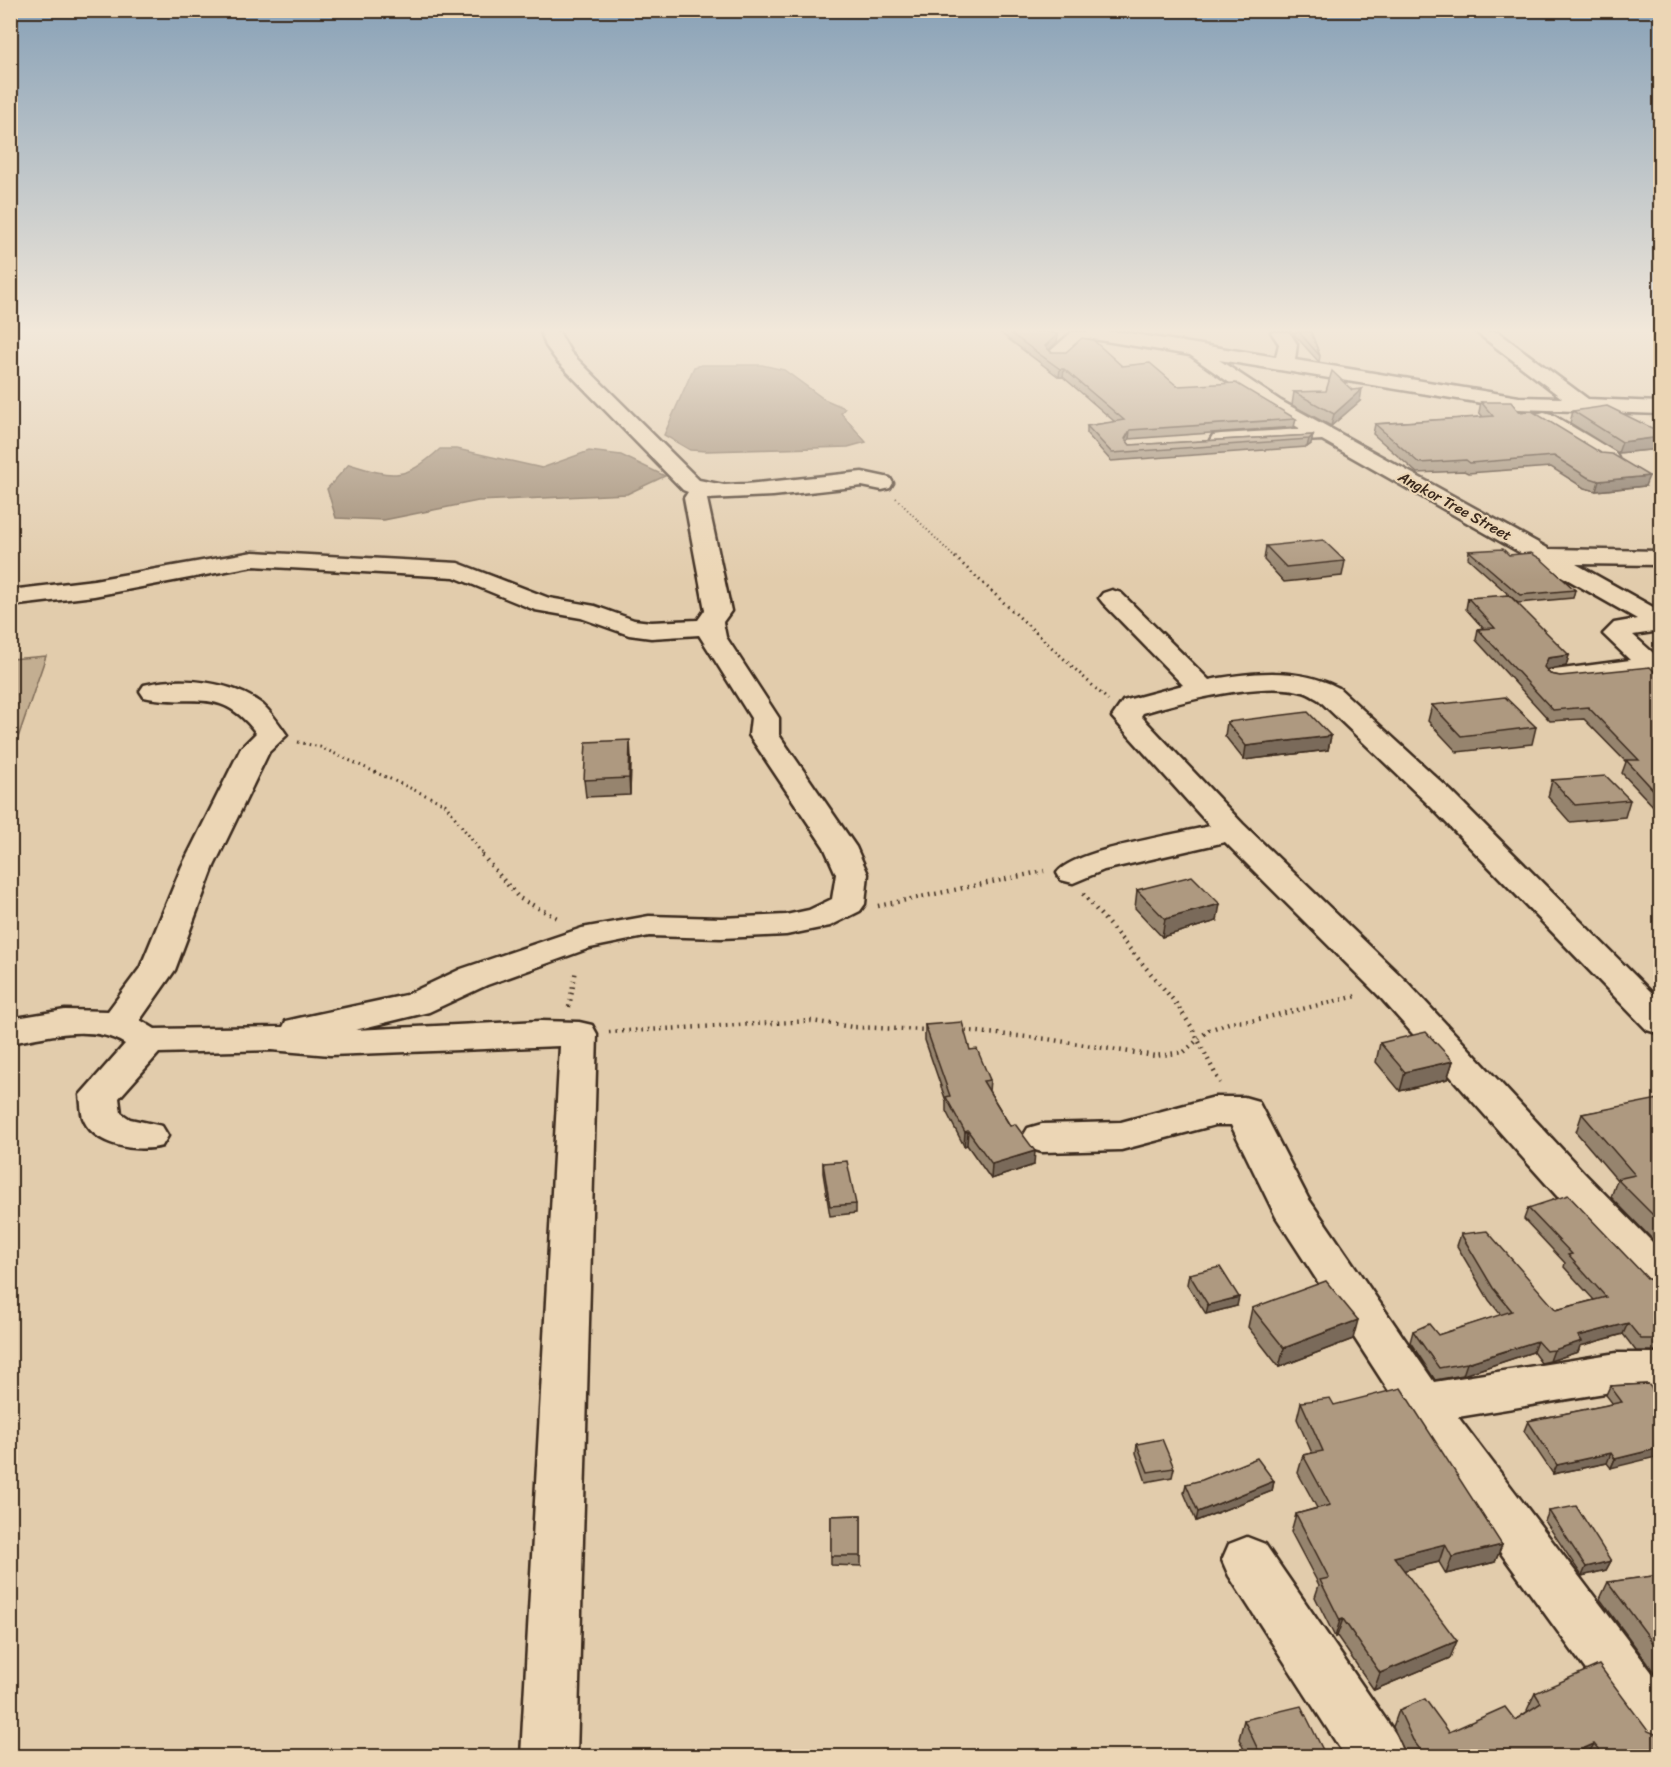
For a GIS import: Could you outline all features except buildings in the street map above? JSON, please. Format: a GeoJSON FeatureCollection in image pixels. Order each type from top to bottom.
{"type":"FeatureCollection","features":[{"type":"Feature","properties":{"kind":"street"},"geometry":{"type":"LineString","coordinates":[[621,414],[691,485],[701,491],[731,491],[862,479],[882,483]]}},
{"type":"Feature","properties":{"kind":"street","name":"Angkor Tree Street"},"geometry":{"type":"LineString","coordinates":[[1290,414],[1546,555],[1660,622]]}},
{"type":"Feature","properties":{"kind":"street"},"geometry":{"type":"LineString","coordinates":[[1536,414],[1607,457]]}},
{"type":"Feature","properties":{"kind":"street"},"geometry":{"type":"LineString","coordinates":[[1195,442],[1324,434]]}},
{"type":"Feature","properties":{"kind":"street"},"geometry":{"type":"LineString","coordinates":[[271,1038],[345,1018],[416,1004],[474,977],[582,939],[649,926],[721,928],[786,925],[819,919],[848,904],[852,874],[840,847],[764,735],[765,718],[713,637],[710,621],[718,611],[695,498],[701,491]]}},
{"type":"Feature","properties":{"kind":"street"},"geometry":{"type":"LineString","coordinates":[[1546,555],[1660,558]]}},
{"type":"Feature","properties":{"kind":"street"},"geometry":{"type":"LineString","coordinates":[[10,598],[94,588],[253,559],[458,570],[544,605],[586,611],[629,627],[651,630],[711,627]]}},
{"type":"Feature","properties":{"kind":"street"},"geometry":{"type":"LineString","coordinates":[[1112,598],[1203,690]]}},
{"type":"Feature","properties":{"kind":"street"},"geometry":{"type":"LineString","coordinates":[[1656,670],[1616,634],[1623,629],[1660,622]]}},
{"type":"Feature","properties":{"kind":"street"},"geometry":{"type":"LineString","coordinates":[[1557,677],[1656,670]]}},
{"type":"Feature","properties":{"kind":"street"},"geometry":{"type":"LineString","coordinates":[[1660,1022],[1439,797],[1329,694],[1306,683],[1286,681],[1203,690],[1133,707],[1126,717],[1232,831],[1393,988],[1570,1184],[1660,1277]]}},
{"type":"Feature","properties":{"kind":"street"},"geometry":{"type":"LineString","coordinates":[[148,1136],[119,1131],[104,1119],[99,1095],[133,1033],[198,866],[256,748],[272,735],[251,710],[227,696],[191,689],[154,692]]}},
{"type":"Feature","properties":{"kind":"street"},"geometry":{"type":"LineString","coordinates":[[1073,873],[1093,863],[1232,831]]}},
{"type":"Feature","properties":{"kind":"street"},"geometry":{"type":"LineString","coordinates":[[10,1031],[66,1022],[100,1021],[133,1033],[271,1038],[330,1043],[571,1034],[549,1756]]}},
{"type":"Feature","properties":{"kind":"street"},"geometry":{"type":"LineString","coordinates":[[1042,1138],[1121,1136],[1215,1111],[1244,1111],[1291,1206],[1423,1403],[1475,1479],[1660,1727]]}},
{"type":"Feature","properties":{"kind":"street"},"geometry":{"type":"LineString","coordinates":[[1423,1403],[1617,1372],[1660,1372]]}},
{"type":"Feature","properties":{"kind":"street"},"geometry":{"type":"LineString","coordinates":[[1247,1560],[1377,1756]]}},
{"type":"Feature","properties":{"kind":"path"},"geometry":{"type":"LineString","coordinates":[[882,483],[936,539],[1126,717]]}},
{"type":"Feature","properties":{"kind":"path"},"geometry":{"type":"LineString","coordinates":[[272,735],[320,747],[445,804],[468,838],[519,898],[566,923],[582,939],[571,1034],[811,1021],[853,1027],[935,1030]]}},
{"type":"Feature","properties":{"kind":"path"},"geometry":{"type":"LineString","coordinates":[[848,904],[892,905],[1049,870],[1073,873],[1078,889],[1123,938],[1187,1019],[1209,1069],[1244,1111]]}},
{"type":"Feature","properties":{"kind":"path"},"geometry":{"type":"LineString","coordinates":[[956,1030],[996,1032],[1155,1056],[1184,1052],[1209,1030],[1232,1022],[1251,1022],[1393,988]]}},
{"type":"Feature","properties":{"kind":"shaded area"},"geometry":{"type":"Polygon","coordinates":[[[673,414],[842,414],[866,442],[848,447],[707,451],[690,450],[664,435],[673,414]]]}},
{"type":"Feature","properties":{"kind":"shaded area"},"geometry":{"type":"Polygon","coordinates":[[[440,449],[457,449],[542,468],[589,451],[621,455],[665,476],[627,494],[478,501],[384,520],[336,518],[327,489],[349,464],[377,472],[398,474],[417,467],[440,449]]]}},
{"type":"Feature","properties":{"kind":"shaded area"},"geometry":{"type":"Polygon","coordinates":[[[46,656],[11,758],[11,659],[46,656]]]}}]}
